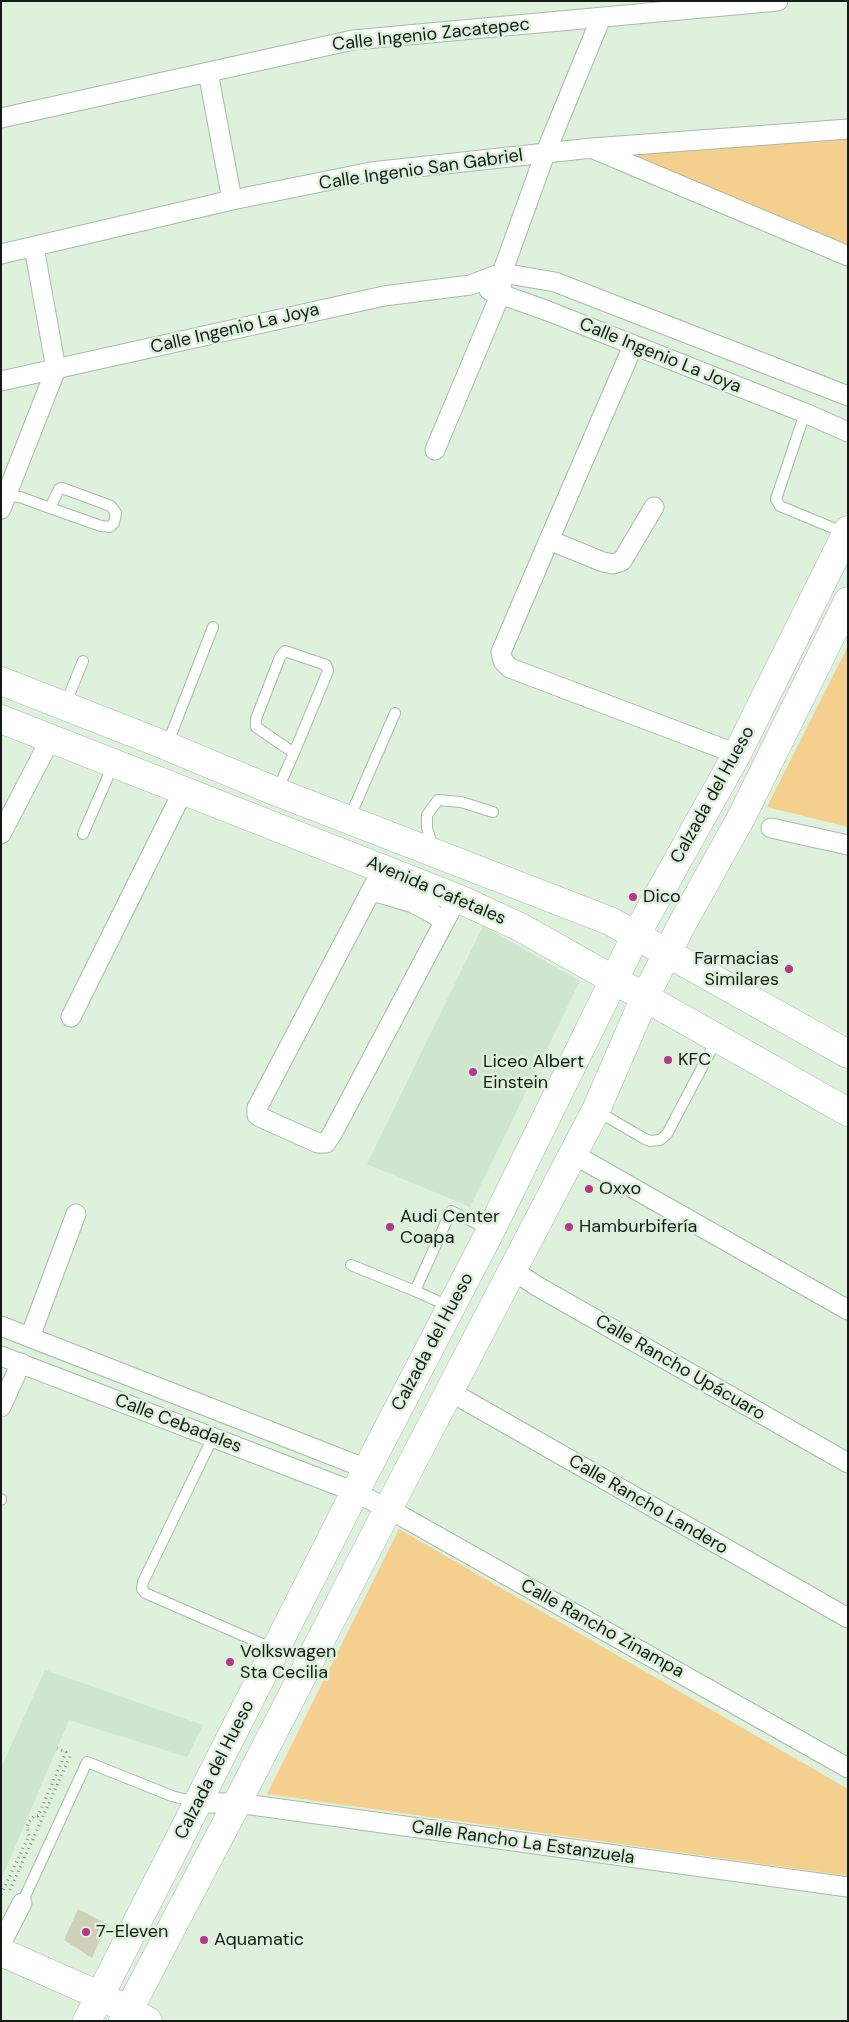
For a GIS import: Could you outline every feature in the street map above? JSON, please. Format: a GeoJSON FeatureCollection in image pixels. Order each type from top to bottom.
{"type":"FeatureCollection","features":[{"type":"Feature","properties":{"kind":"main road","name":"Calzada del Hueso"},"geometry":{"type":"LineString","coordinates":[[87,2021],[360,1481],[491,1230],[636,936],[737,754],[847,532]]}},
{"type":"Feature","properties":{"kind":"main road","name":"Calzada del Hueso"},"geometry":{"type":"LineString","coordinates":[[133,2017],[238,1803],[388,1509],[596,1110],[644,997],[742,816],[848,601]]}},
{"type":"Feature","properties":{"kind":"main road","name":"Avenida Cafetales"},"geometry":{"type":"LineString","coordinates":[[1,682],[167,746],[277,792],[610,921],[848,1054]]}},
{"type":"Feature","properties":{"kind":"main road","name":"Avenida Cafetales"},"geometry":{"type":"LineString","coordinates":[[1,719],[184,789],[377,880],[450,911],[520,927],[848,1112]]}},
{"type":"Feature","properties":{"kind":"main road"},"geometry":{"type":"LineString","coordinates":[[1,1952],[101,1996],[133,2017]]}},
{"type":"Feature","properties":{"kind":"street","name":"Calle Ingenio Zacatepec"},"geometry":{"type":"LineString","coordinates":[[1,118],[353,40],[778,1]]}},
{"type":"Feature","properties":{"kind":"street"},"geometry":{"type":"LineString","coordinates":[[435,450],[501,293],[502,273],[545,154],[601,18]]}},
{"type":"Feature","properties":{"kind":"street"},"geometry":{"type":"LineString","coordinates":[[208,72],[232,200]]}},
{"type":"Feature","properties":{"kind":"street","name":"Calle Ingenio San Gabriel"},"geometry":{"type":"LineString","coordinates":[[1,254],[232,200],[371,172],[592,148],[848,129]]}},
{"type":"Feature","properties":{"kind":"street"},"geometry":{"type":"LineString","coordinates":[[592,148],[848,256]]}},
{"type":"Feature","properties":{"kind":"street"},"geometry":{"type":"LineString","coordinates":[[4,503],[56,369],[34,247]]}},
{"type":"Feature","properties":{"kind":"street","name":"Calle Ingenio La Joya"},"geometry":{"type":"LineString","coordinates":[[1,382],[384,296],[470,285],[502,273],[555,282],[848,396]]}},
{"type":"Feature","properties":{"kind":"street","name":"Calle Ingenio La Joya"},"geometry":{"type":"LineString","coordinates":[[470,285],[501,293],[805,413],[848,432]]}},
{"type":"Feature","properties":{"kind":"street"},"geometry":{"type":"LineString","coordinates":[[633,346],[501,652],[503,662],[510,668],[737,754]]}},
{"type":"Feature","properties":{"kind":"street"},"geometry":{"type":"LineString","coordinates":[[548,540],[603,562],[612,564],[622,561],[654,507]]}},
{"type":"Feature","properties":{"kind":"street"},"geometry":{"type":"LineString","coordinates":[[1,834],[51,738]]}},
{"type":"Feature","properties":{"kind":"street"},"geometry":{"type":"LineString","coordinates":[[71,1018],[184,789]]}},
{"type":"Feature","properties":{"kind":"street"},"geometry":{"type":"LineString","coordinates":[[771,828],[848,845]]}},
{"type":"Feature","properties":{"kind":"street"},"geometry":{"type":"LineString","coordinates":[[377,880],[257,1108],[257,1115],[262,1118],[318,1143],[326,1143],[332,1134],[450,911]]}},
{"type":"Feature","properties":{"kind":"street"},"geometry":{"type":"LineString","coordinates":[[573,1154],[848,1310]]}},
{"type":"Feature","properties":{"kind":"street"},"geometry":{"type":"LineString","coordinates":[[30,1337],[76,1214]]}},
{"type":"Feature","properties":{"kind":"street","name":"Calle Rancho Upácuaro"},"geometry":{"type":"LineString","coordinates":[[513,1270],[544,1290],[848,1463]]}},
{"type":"Feature","properties":{"kind":"street"},"geometry":{"type":"LineString","coordinates":[[1,1326],[272,1432],[360,1481]]}},
{"type":"Feature","properties":{"kind":"street","name":"Calle Cebadales"},"geometry":{"type":"LineString","coordinates":[[1,1356],[262,1456],[360,1481]]}},
{"type":"Feature","properties":{"kind":"street"},"geometry":{"type":"LineString","coordinates":[[1,1407],[21,1363]]}},
{"type":"Feature","properties":{"kind":"street","name":"Calle Rancho Landero"},"geometry":{"type":"LineString","coordinates":[[449,1391],[848,1618]]}},
{"type":"Feature","properties":{"kind":"street"},"geometry":{"type":"LineString","coordinates":[[262,1456],[272,1432]]}},
{"type":"Feature","properties":{"kind":"street","name":"Calle Rancho Zinampa"},"geometry":{"type":"LineString","coordinates":[[360,1481],[388,1509],[848,1768]]}},
{"type":"Feature","properties":{"kind":"street","name":"Calle Rancho La Estanzuela"},"geometry":{"type":"LineString","coordinates":[[198,1803],[238,1803],[848,1887]]}},
{"type":"Feature","properties":{"kind":"street"},"geometry":{"type":"LineString","coordinates":[[1,1944],[14,1900]]}},
{"type":"Feature","properties":{"kind":"lane"},"geometry":{"type":"LineString","coordinates":[[805,413],[776,499],[780,506],[847,532]]}},
{"type":"Feature","properties":{"kind":"lane"},"geometry":{"type":"LineString","coordinates":[[4,503],[20,497],[50,508],[101,526],[110,527],[114,523],[116,513],[111,506],[62,488],[59,489],[50,508]]}},
{"type":"Feature","properties":{"kind":"lane"},"geometry":{"type":"LineString","coordinates":[[167,746],[213,627]]}},
{"type":"Feature","properties":{"kind":"lane"},"geometry":{"type":"LineString","coordinates":[[277,792],[294,753],[328,671],[326,665],[285,650],[280,657],[256,719],[256,727],[294,753]]}},
{"type":"Feature","properties":{"kind":"lane"},"geometry":{"type":"LineString","coordinates":[[65,706],[83,661]]}},
{"type":"Feature","properties":{"kind":"lane"},"geometry":{"type":"LineString","coordinates":[[349,819],[394,713]]}},
{"type":"Feature","properties":{"kind":"lane"},"geometry":{"type":"LineString","coordinates":[[84,834],[115,762]]}},
{"type":"Feature","properties":{"kind":"lane"},"geometry":{"type":"LineString","coordinates":[[442,856],[431,841],[427,828],[427,815],[438,800],[461,802],[493,812]]}},
{"type":"Feature","properties":{"kind":"lane"},"geometry":{"type":"LineString","coordinates":[[596,1110],[645,1139],[650,1141],[660,1140],[667,1134],[718,1038]]}},
{"type":"Feature","properties":{"kind":"lane"},"geometry":{"type":"LineString","coordinates":[[415,1290],[451,1211],[491,1230]]}},
{"type":"Feature","properties":{"kind":"lane"},"geometry":{"type":"LineString","coordinates":[[351,1265],[415,1290],[451,1307]]}},
{"type":"Feature","properties":{"kind":"lane"},"geometry":{"type":"LineString","coordinates":[[213,1437],[142,1588],[145,1593],[275,1650]]}},
{"type":"Feature","properties":{"kind":"lane"},"geometry":{"type":"LineString","coordinates":[[14,1900],[87,1762],[172,1796],[198,1803]]}},
{"type":"Feature","properties":{"kind":"path"},"geometry":{"type":"LineString","coordinates":[[57,1748],[76,1756]]}},
{"type":"Feature","properties":{"kind":"path"},"geometry":{"type":"LineString","coordinates":[[1,1894],[29,1836],[28,1823],[34,1816],[38,1816],[66,1752]]}},
{"type":"Feature","properties":{"kind":"path"},"geometry":{"type":"LineString","coordinates":[[14,1900],[71,1754]]}},
{"type":"Feature","properties":{"kind":"shaded area"},"geometry":{"type":"Polygon","coordinates":[[[848,132],[848,247],[631,155],[848,132]]]}},
{"type":"Feature","properties":{"kind":"shaded area"},"geometry":{"type":"Polygon","coordinates":[[[848,646],[848,827],[767,807],[848,646]]]}},
{"type":"Feature","properties":{"kind":"shaded area","name":"Liceo Albert Einstein"},"geometry":{"type":"Polygon","coordinates":[[[483,926],[580,981],[470,1207],[367,1164],[483,926]]]}},
{"type":"Feature","properties":{"kind":"shaded area"},"geometry":{"type":"Polygon","coordinates":[[[399,1529],[848,1789],[848,1876],[267,1794],[399,1529]]]}},
{"type":"Feature","properties":{"kind":"shaded area"},"geometry":{"type":"Polygon","coordinates":[[[45,1670],[203,1725],[187,1757],[69,1720],[1,1880],[1,1768],[45,1670]]]}},
{"type":"Feature","properties":{"kind":"building","name":"7-Eleven"},"geometry":{"type":"Polygon","coordinates":[[[78,1909],[107,1924],[92,1958],[64,1940],[78,1909]]]}},
{"type":"Feature","properties":{"kind":"place","name":"Dico"},"geometry":{"type":"Point","coordinates":[633,897]}},
{"type":"Feature","properties":{"kind":"place","name":"Farmacias Similares"},"geometry":{"type":"Point","coordinates":[789,969]}},
{"type":"Feature","properties":{"kind":"place","name":"KFC"},"geometry":{"type":"Point","coordinates":[668,1060]}},
{"type":"Feature","properties":{"kind":"place","name":"Liceo Albert Einstein"},"geometry":{"type":"Point","coordinates":[473,1072]}},
{"type":"Feature","properties":{"kind":"place","name":"Oxxo"},"geometry":{"type":"Point","coordinates":[589,1189]}},
{"type":"Feature","properties":{"kind":"place","name":"Audi Center Coapa"},"geometry":{"type":"Point","coordinates":[390,1227]}},
{"type":"Feature","properties":{"kind":"place","name":"Hamburbifería"},"geometry":{"type":"Point","coordinates":[569,1227]}},
{"type":"Feature","properties":{"kind":"place","name":"Volkswagen Sta Cecilia"},"geometry":{"type":"Point","coordinates":[230,1662]}},
{"type":"Feature","properties":{"kind":"place","name":"7-Eleven"},"geometry":{"type":"Point","coordinates":[86,1932]}},
{"type":"Feature","properties":{"kind":"place","name":"Aquamatic"},"geometry":{"type":"Point","coordinates":[204,1940]}}]}
